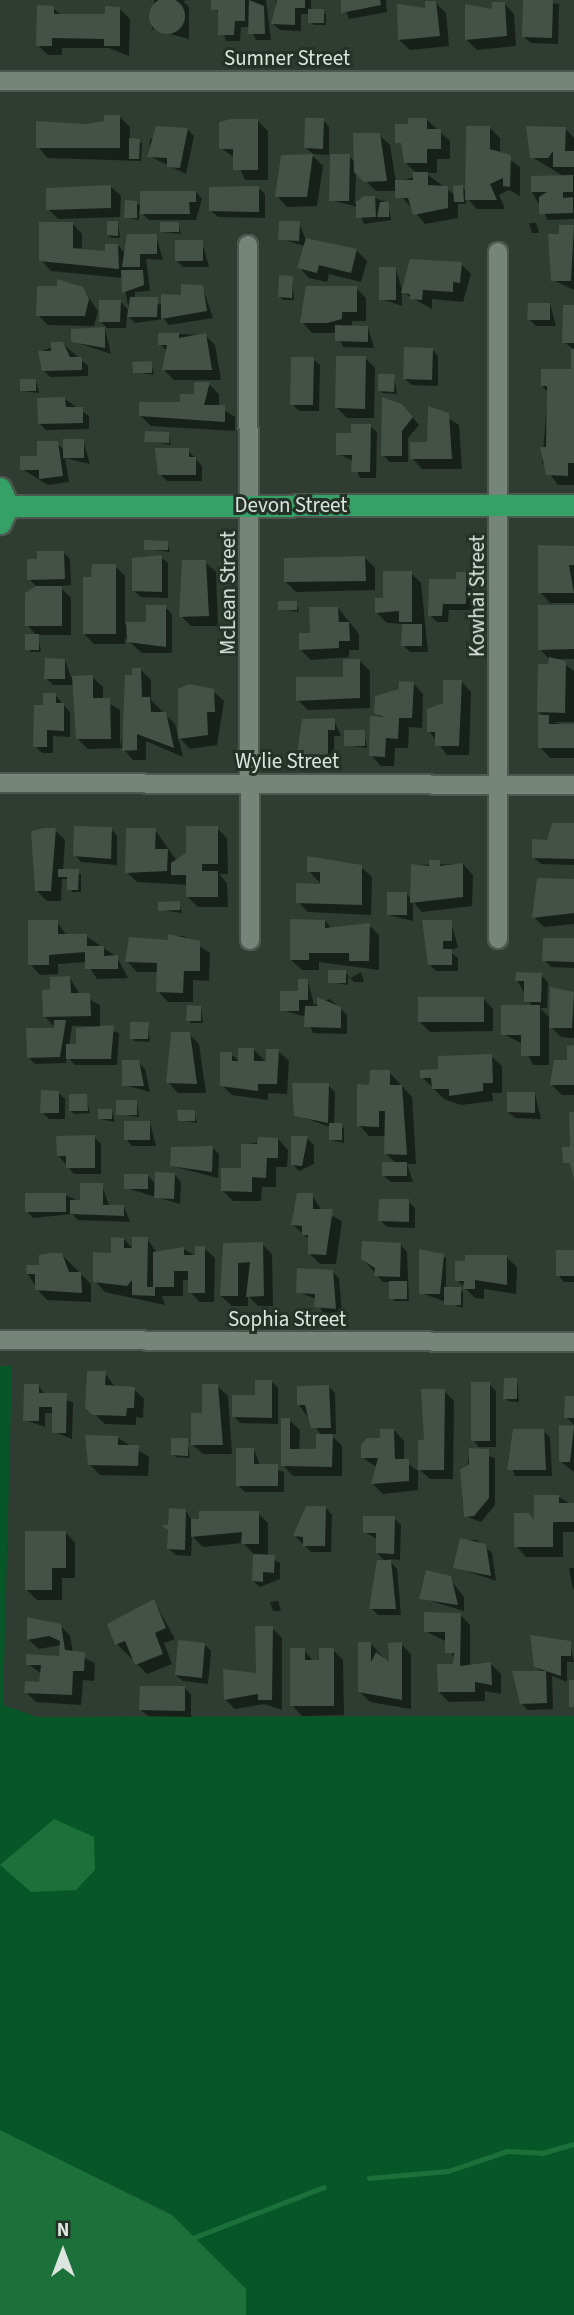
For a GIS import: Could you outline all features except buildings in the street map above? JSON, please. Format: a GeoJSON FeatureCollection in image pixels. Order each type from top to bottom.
{"type":"FeatureCollection","features":[{"type":"Feature","properties":{"kind":"main road","name":"Devon Street"},"geometry":{"type":"LineString","coordinates":[[3,506],[574,505]]}},
{"type":"Feature","properties":{"kind":"street","name":"Sumner Street"},"geometry":{"type":"LineString","coordinates":[[0,81],[574,81]]}},
{"type":"Feature","properties":{"kind":"street","name":"McLean Street"},"geometry":{"type":"LineString","coordinates":[[248,245],[251,505],[250,940]]}},
{"type":"Feature","properties":{"kind":"street","name":"Kowhai Street"},"geometry":{"type":"LineString","coordinates":[[498,252],[498,939]]}},
{"type":"Feature","properties":{"kind":"street","name":"Wylie Street"},"geometry":{"type":"LineString","coordinates":[[0,783],[574,785]]}},
{"type":"Feature","properties":{"kind":"street","name":"Sophia Street"},"geometry":{"type":"LineString","coordinates":[[0,1339],[574,1342]]}},
{"type":"Feature","properties":{"kind":"shaded area"},"geometry":{"type":"Polygon","coordinates":[[[0,1366],[12,1366],[3,1705],[37,1717],[574,1716],[574,2315],[246,2315],[246,2289],[172,2215],[0,2130],[0,1366]]]}},
{"type":"Feature","properties":{"kind":"shaded area"},"geometry":{"type":"Polygon","coordinates":[[[54,1819],[94,1837],[95,1870],[76,1890],[31,1892],[0,1865],[54,1819]]]}},
{"type":"Feature","properties":{"kind":"shaded area"},"geometry":{"type":"Polygon","coordinates":[[[0,2130],[172,2215],[246,2289],[246,2315],[0,2315],[0,2130]]]}},
{"type":"Feature","properties":{"kind":"waterway"},"geometry":{"type":"LineString","coordinates":[[369,2178],[448,2171],[507,2151],[542,2153],[574,2144]]}},
{"type":"Feature","properties":{"kind":"waterway"},"geometry":{"type":"LineString","coordinates":[[195,2237],[324,2187]]}}]}
